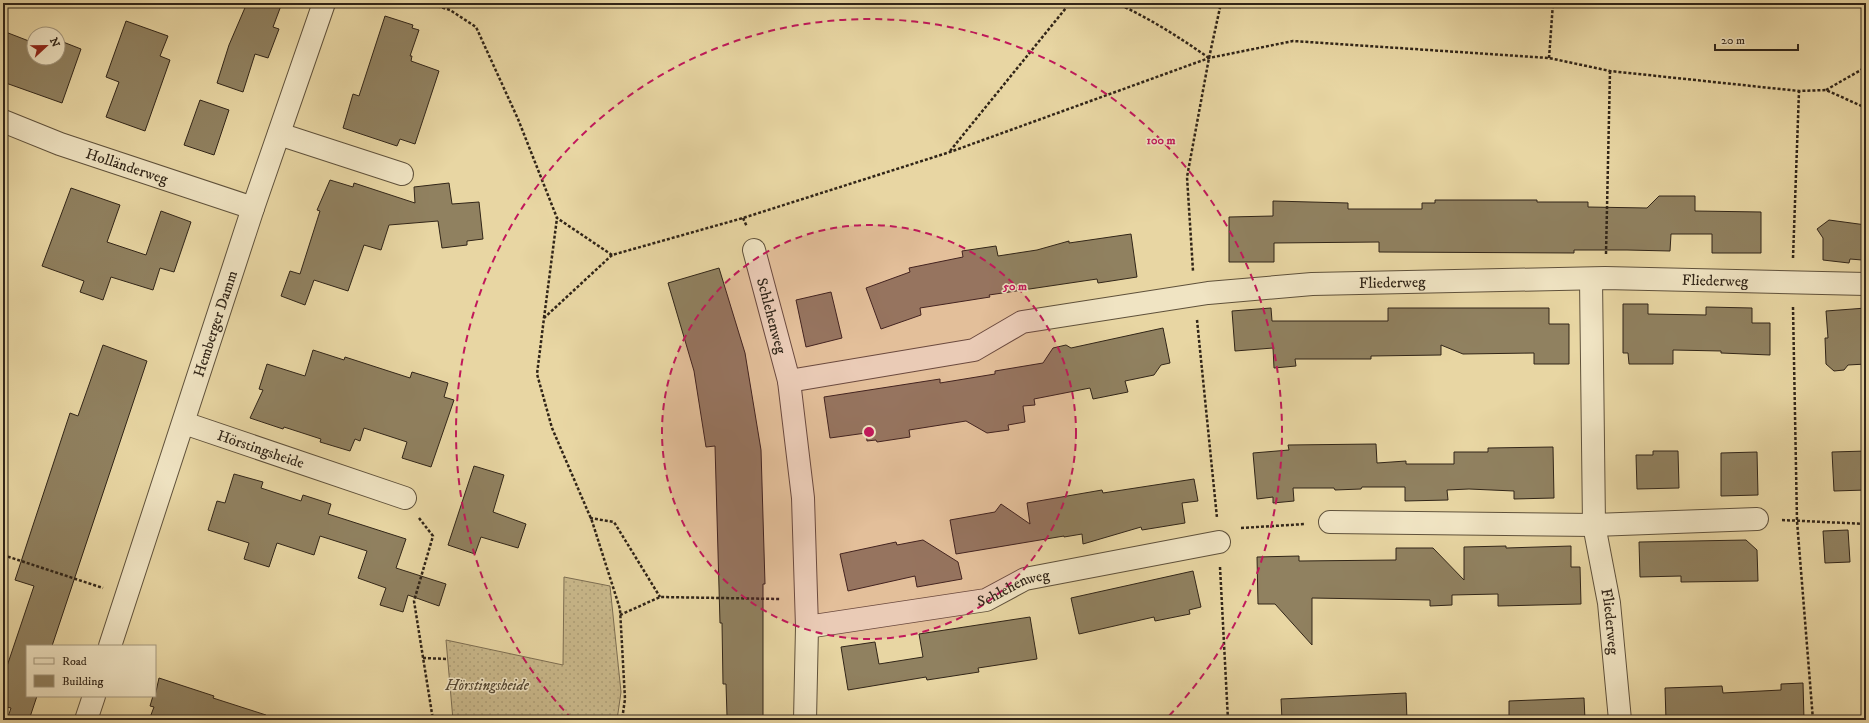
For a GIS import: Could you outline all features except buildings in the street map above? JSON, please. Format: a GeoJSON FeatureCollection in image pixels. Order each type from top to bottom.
{"type":"FeatureCollection","features":[{"type":"Feature","properties":{"kind":"street","name":"Hemberger Damm"},"geometry":{"type":"LineString","coordinates":[[110,645],[184,424],[253,208],[324,3]]}},
{"type":"Feature","properties":{"kind":"street","name":"Holländerweg"},"geometry":{"type":"LineString","coordinates":[[3,121],[60,144],[253,208]]}},
{"type":"Feature","properties":{"kind":"street"},"geometry":{"type":"LineString","coordinates":[[279,134],[402,174]]}},
{"type":"Feature","properties":{"kind":"street","name":"Schlehenweg"},"geometry":{"type":"LineString","coordinates":[[754,250],[789,381],[803,498],[807,627],[805,720]]}},
{"type":"Feature","properties":{"kind":"street","name":"Fliederweg"},"geometry":{"type":"LineString","coordinates":[[1598,279],[1594,525],[1609,603],[1620,720]]}},
{"type":"Feature","properties":{"kind":"street","name":"Fliederweg"},"geometry":{"type":"LineString","coordinates":[[1194,294],[1312,284],[1598,279],[1866,284]]}},
{"type":"Feature","properties":{"kind":"street"},"geometry":{"type":"LineString","coordinates":[[789,381],[974,350],[1022,322],[1194,294]]}},
{"type":"Feature","properties":{"kind":"street","name":"Hörstingsheide"},"geometry":{"type":"LineString","coordinates":[[184,424],[405,498]]}},
{"type":"Feature","properties":{"kind":"street"},"geometry":{"type":"LineString","coordinates":[[1330,522],[1594,525],[1757,519]]}},
{"type":"Feature","properties":{"kind":"street","name":"Schlehenweg"},"geometry":{"type":"LineString","coordinates":[[807,627],[986,600],[1025,579],[1219,536]]}},
{"type":"Feature","properties":{"kind":"street"},"geometry":{"type":"LineString","coordinates":[[86,720],[94,697]]}},
{"type":"Feature","properties":{"kind":"path"},"geometry":{"type":"LineString","coordinates":[[428,3],[450,10],[476,27],[518,119],[557,218],[537,374],[552,428],[590,518],[620,609],[625,699],[622,720]]}},
{"type":"Feature","properties":{"kind":"path"},"geometry":{"type":"LineString","coordinates":[[950,152],[1070,3]]}},
{"type":"Feature","properties":{"kind":"path"},"geometry":{"type":"LineString","coordinates":[[1116,3],[1134,11],[1178,37],[1209,58]]}},
{"type":"Feature","properties":{"kind":"path"},"geometry":{"type":"LineString","coordinates":[[1221,3],[1186,177],[1194,294],[1219,536],[1228,720]]}},
{"type":"Feature","properties":{"kind":"path"},"geometry":{"type":"LineString","coordinates":[[1549,58],[1553,3]]}},
{"type":"Feature","properties":{"kind":"path"},"geometry":{"type":"LineString","coordinates":[[544,318],[612,254],[744,218],[950,152],[1209,58],[1292,41],[1549,58],[1610,71],[1799,91],[1826,90],[1866,108]]}},
{"type":"Feature","properties":{"kind":"path"},"geometry":{"type":"LineString","coordinates":[[1826,90],[1866,67]]}},
{"type":"Feature","properties":{"kind":"path"},"geometry":{"type":"LineString","coordinates":[[1598,279],[1610,71]]}},
{"type":"Feature","properties":{"kind":"path"},"geometry":{"type":"LineString","coordinates":[[1799,91],[1792,282],[1797,521],[1812,720]]}},
{"type":"Feature","properties":{"kind":"path"},"geometry":{"type":"LineString","coordinates":[[557,218],[612,254]]}},
{"type":"Feature","properties":{"kind":"path"},"geometry":{"type":"LineString","coordinates":[[405,498],[433,536],[414,601],[433,720]]}},
{"type":"Feature","properties":{"kind":"path"},"geometry":{"type":"LineString","coordinates":[[590,518],[614,522],[660,597]]}},
{"type":"Feature","properties":{"kind":"path"},"geometry":{"type":"LineString","coordinates":[[1757,519],[1866,524]]}},
{"type":"Feature","properties":{"kind":"path"},"geometry":{"type":"LineString","coordinates":[[1219,536],[1330,522]]}},
{"type":"Feature","properties":{"kind":"path"},"geometry":{"type":"LineString","coordinates":[[3,555],[127,596]]}},
{"type":"Feature","properties":{"kind":"path"},"geometry":{"type":"LineString","coordinates":[[620,615],[660,597],[806,600]]}},
{"type":"Feature","properties":{"kind":"path"},"geometry":{"type":"LineString","coordinates":[[423,658],[448,659]]}},
{"type":"Feature","properties":{"kind":"green space","name":"Hörstingsheide"},"geometry":{"type":"Polygon","coordinates":[[[564,577],[610,586],[621,692],[617,720],[453,720],[446,640],[563,665],[564,577]]]}}]}
